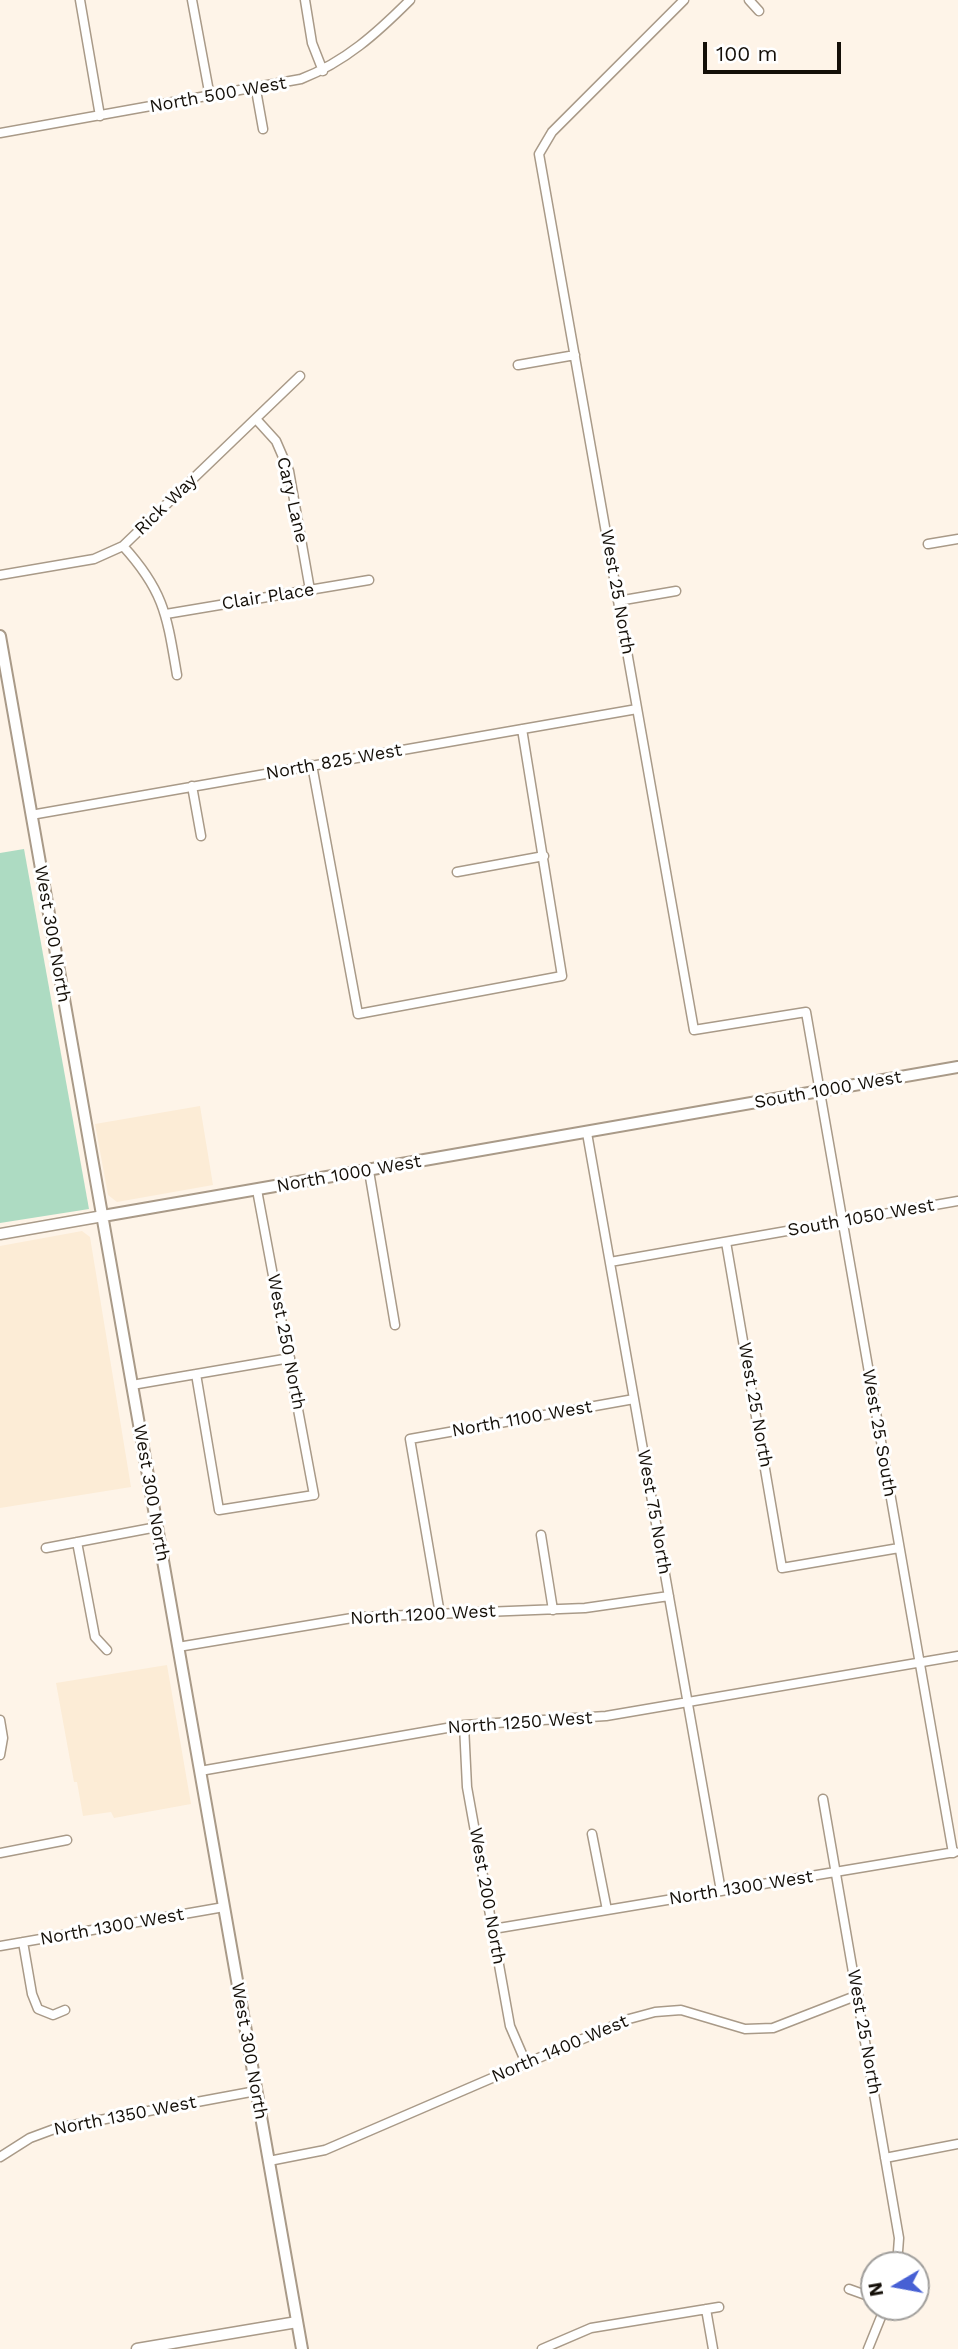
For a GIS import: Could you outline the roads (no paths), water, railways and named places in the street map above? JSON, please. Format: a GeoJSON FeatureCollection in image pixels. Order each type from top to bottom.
{"type":"FeatureCollection","features":[{"type":"Feature","properties":{"kind":"main road","name":"West 300 North"},"geometry":{"type":"LineString","coordinates":[[0,636],[302,2349]]}},
{"type":"Feature","properties":{"kind":"main road","name":"South 1000 West"},"geometry":{"type":"LineString","coordinates":[[698,1113],[958,1067]]}},
{"type":"Feature","properties":{"kind":"main road","name":"North 1000 West"},"geometry":{"type":"LineString","coordinates":[[103,1216],[698,1113]]}},
{"type":"Feature","properties":{"kind":"street"},"geometry":{"type":"LineString","coordinates":[[80,0],[100,116]]}},
{"type":"Feature","properties":{"kind":"street"},"geometry":{"type":"LineString","coordinates":[[192,0],[210,97]]}},
{"type":"Feature","properties":{"kind":"street"},"geometry":{"type":"LineString","coordinates":[[305,0],[312,43],[323,71]]}},
{"type":"Feature","properties":{"kind":"street","name":"North 500 West"},"geometry":{"type":"LineString","coordinates":[[0,132],[256,90],[301,79],[323,71],[374,35],[410,0]]}},
{"type":"Feature","properties":{"kind":"street","name":"West 25 North"},"geometry":{"type":"LineString","coordinates":[[684,0],[552,132],[539,154],[694,1030],[806,1012]]}},
{"type":"Feature","properties":{"kind":"street"},"geometry":{"type":"LineString","coordinates":[[749,0],[759,11]]}},
{"type":"Feature","properties":{"kind":"street"},"geometry":{"type":"LineString","coordinates":[[256,90],[263,129]]}},
{"type":"Feature","properties":{"kind":"street"},"geometry":{"type":"LineString","coordinates":[[518,365],[575,355]]}},
{"type":"Feature","properties":{"kind":"street","name":"Rick Way"},"geometry":{"type":"LineString","coordinates":[[0,575],[94,559],[123,546],[300,376]]}},
{"type":"Feature","properties":{"kind":"street","name":"Cary Lane"},"geometry":{"type":"LineString","coordinates":[[256,419],[276,442],[289,471],[310,590]]}},
{"type":"Feature","properties":{"kind":"street"},"geometry":{"type":"LineString","coordinates":[[928,544],[958,539]]}},
{"type":"Feature","properties":{"kind":"street"},"geometry":{"type":"LineString","coordinates":[[123,546],[151,579],[166,614],[177,675]]}},
{"type":"Feature","properties":{"kind":"street","name":"Clair Place"},"geometry":{"type":"LineString","coordinates":[[166,614],[369,580]]}},
{"type":"Feature","properties":{"kind":"street"},"geometry":{"type":"LineString","coordinates":[[618,601],[676,592]]}},
{"type":"Feature","properties":{"kind":"street","name":"North 825 West"},"geometry":{"type":"LineString","coordinates":[[31,815],[637,709]]}},
{"type":"Feature","properties":{"kind":"street"},"geometry":{"type":"LineString","coordinates":[[312,765],[358,1014],[562,976],[522,729]]}},
{"type":"Feature","properties":{"kind":"street"},"geometry":{"type":"LineString","coordinates":[[192,786],[201,836]]}},
{"type":"Feature","properties":{"kind":"street"},"geometry":{"type":"LineString","coordinates":[[457,872],[544,856]]}},
{"type":"Feature","properties":{"kind":"street","name":"West 25 South"},"geometry":{"type":"LineString","coordinates":[[806,1012],[919,1662],[955,1852]]}},
{"type":"Feature","properties":{"kind":"street","name":"West 75 North"},"geometry":{"type":"LineString","coordinates":[[587,1133],[722,1891]]}},
{"type":"Feature","properties":{"kind":"street"},"geometry":{"type":"LineString","coordinates":[[369,1171],[395,1325]]}},
{"type":"Feature","properties":{"kind":"street","name":"West 250 North"},"geometry":{"type":"LineString","coordinates":[[196,1374],[219,1510],[314,1495],[257,1190]]}},
{"type":"Feature","properties":{"kind":"street","name":"South 1050 West"},"geometry":{"type":"LineString","coordinates":[[610,1262],[958,1201]]}},
{"type":"Feature","properties":{"kind":"street","name":"North 1000 West"},"geometry":{"type":"LineString","coordinates":[[0,1234],[103,1216]]}},
{"type":"Feature","properties":{"kind":"street","name":"West 25 North"},"geometry":{"type":"LineString","coordinates":[[726,1242],[782,1568],[899,1548]]}},
{"type":"Feature","properties":{"kind":"street"},"geometry":{"type":"LineString","coordinates":[[132,1385],[290,1358]]}},
{"type":"Feature","properties":{"kind":"street","name":"North 1100 West"},"geometry":{"type":"LineString","coordinates":[[440,1614],[410,1439],[634,1399]]}},
{"type":"Feature","properties":{"kind":"street"},"geometry":{"type":"LineString","coordinates":[[46,1548],[157,1527]]}},
{"type":"Feature","properties":{"kind":"street"},"geometry":{"type":"LineString","coordinates":[[541,1535],[553,1610]]}},
{"type":"Feature","properties":{"kind":"street"},"geometry":{"type":"LineString","coordinates":[[77,1542],[95,1637],[107,1650]]}},
{"type":"Feature","properties":{"kind":"street","name":"North 1200 West"},"geometry":{"type":"LineString","coordinates":[[178,1647],[323,1621],[553,1610],[608,1606],[669,1596]]}},
{"type":"Feature","properties":{"kind":"street","name":"North 1250 West"},"geometry":{"type":"LineString","coordinates":[[200,1770],[464,1725],[606,1716],[958,1656]]}},
{"type":"Feature","properties":{"kind":"street"},"geometry":{"type":"LineString","coordinates":[[0,1720],[3,1738],[0,1755]]}},
{"type":"Feature","properties":{"kind":"street","name":"West 200 North"},"geometry":{"type":"LineString","coordinates":[[464,1725],[467,1787],[510,2026],[526,2063]]}},
{"type":"Feature","properties":{"kind":"street","name":"West 25 North"},"geometry":{"type":"LineString","coordinates":[[823,1799],[886,2158],[899,2238],[898,2251]]}},
{"type":"Feature","properties":{"kind":"street"},"geometry":{"type":"LineString","coordinates":[[592,1834],[607,1910]]}},
{"type":"Feature","properties":{"kind":"street"},"geometry":{"type":"LineString","coordinates":[[0,1853],[67,1840]]}},
{"type":"Feature","properties":{"kind":"street","name":"North 1300 West"},"geometry":{"type":"LineString","coordinates":[[493,1929],[955,1852]]}},
{"type":"Feature","properties":{"kind":"street","name":"North 1300 West"},"geometry":{"type":"LineString","coordinates":[[0,1946],[224,1907]]}},
{"type":"Feature","properties":{"kind":"street"},"geometry":{"type":"LineString","coordinates":[[23,1942],[32,1994],[38,2009],[52,2015],[65,2010]]}},
{"type":"Feature","properties":{"kind":"street","name":"North 1400 West"},"geometry":{"type":"LineString","coordinates":[[269,2161],[325,2150],[629,2019],[654,2012],[681,2010],[745,2029],[773,2028],[858,1995]]}},
{"type":"Feature","properties":{"kind":"street","name":"North 1350 West"},"geometry":{"type":"LineString","coordinates":[[1,2154],[30,2138],[57,2128],[256,2091]]}},
{"type":"Feature","properties":{"kind":"street"},"geometry":{"type":"LineString","coordinates":[[886,2158],[958,2144]]}},
{"type":"Feature","properties":{"kind":"street"},"geometry":{"type":"LineString","coordinates":[[849,2289],[860,2293]]}},
{"type":"Feature","properties":{"kind":"street"},"geometry":{"type":"LineString","coordinates":[[542,2349],[591,2328],[719,2307]]}},
{"type":"Feature","properties":{"kind":"street"},"geometry":{"type":"LineString","coordinates":[[706,2309],[713,2349]]}},
{"type":"Feature","properties":{"kind":"street"},"geometry":{"type":"LineString","coordinates":[[868,2349],[879,2321]]}},
{"type":"Feature","properties":{"kind":"street"},"geometry":{"type":"LineString","coordinates":[[137,2349],[297,2322]]}}]}
